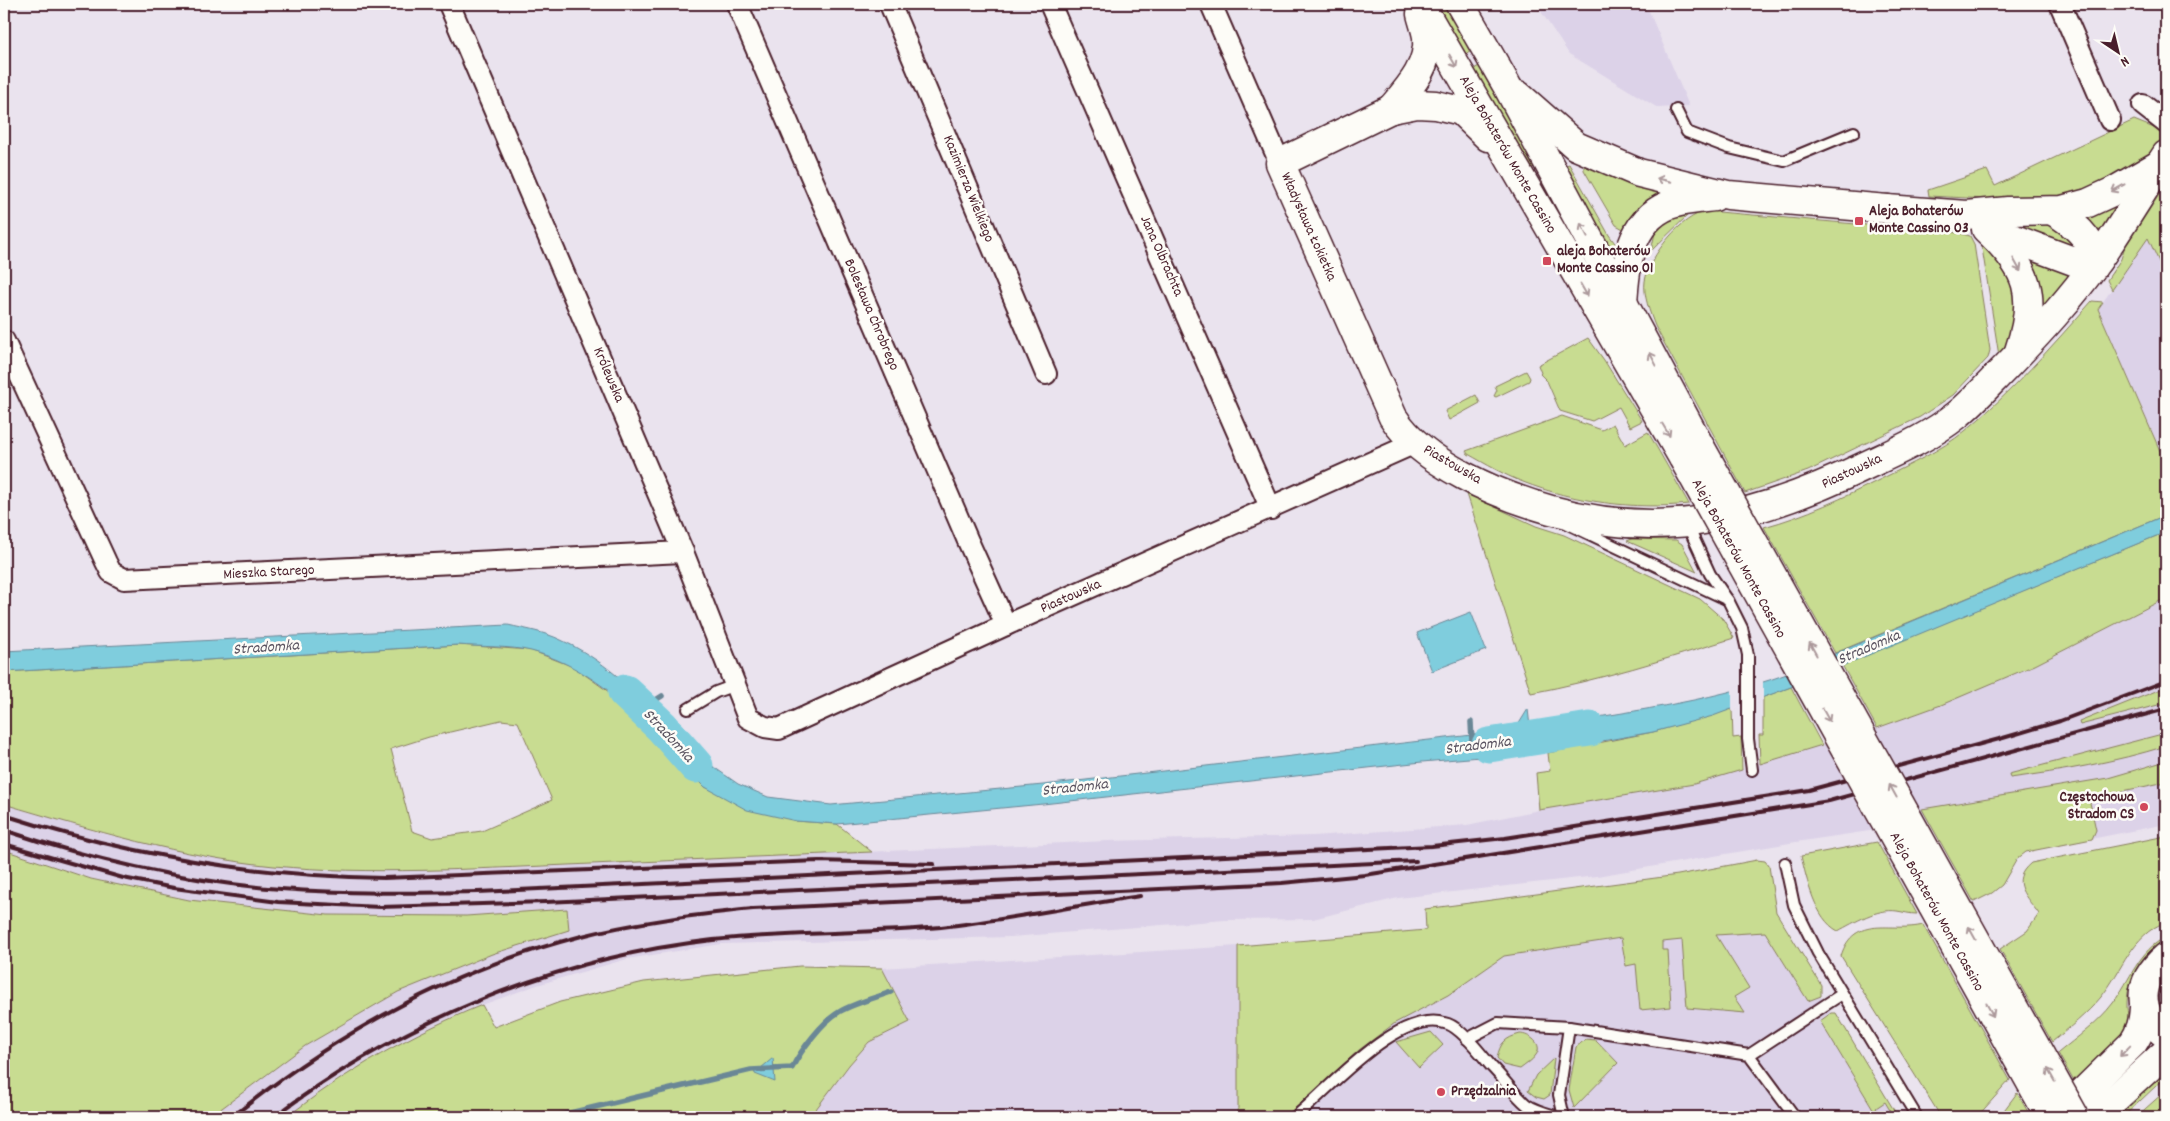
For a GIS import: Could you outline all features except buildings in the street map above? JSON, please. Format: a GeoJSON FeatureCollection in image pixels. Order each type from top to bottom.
{"type":"FeatureCollection","features":[{"type":"Feature","properties":{"kind":"main road"},"geometry":{"type":"LineString","coordinates":[[1391,109],[1415,81],[1424,59],[1427,39],[1419,4]]}},
{"type":"Feature","properties":{"kind":"main road","name":"Aleja Bohaterów Monte Cassino"},"geometry":{"type":"LineString","coordinates":[[1419,4],[1509,156],[1562,252],[1692,453],[2078,1106]]}},
{"type":"Feature","properties":{"kind":"main road","name":"Aleja Bohaterów Monte Cassino"},"geometry":{"type":"LineString","coordinates":[[1460,4],[1506,84],[1623,304],[1692,453],[2050,1117]]}},
{"type":"Feature","properties":{"kind":"main road"},"geometry":{"type":"LineString","coordinates":[[1506,84],[1576,146],[1638,174],[1728,195],[1887,209],[1976,222],[2059,257],[2095,264],[2091,243],[2070,221],[2052,211]]}},
{"type":"Feature","properties":{"kind":"main road"},"geometry":{"type":"LineString","coordinates":[[1280,162],[1391,109],[1417,104],[1436,105],[1461,111],[1509,156]]}},
{"type":"Feature","properties":{"kind":"main road"},"geometry":{"type":"LineString","coordinates":[[1976,222],[2008,211],[2052,211],[2088,203],[2114,191],[2163,160]]}},
{"type":"Feature","properties":{"kind":"main road","name":"Piastowska"},"geometry":{"type":"LineString","coordinates":[[1415,443],[1445,464],[1515,499],[1574,516],[1603,521],[1659,525],[1687,523],[1744,514],[1798,496],[1900,449],[1956,416],[2018,355],[2055,314],[2095,264],[2163,160]]}},
{"type":"Feature","properties":{"kind":"main road","name":"Władysława Łokietka"},"geometry":{"type":"LineString","coordinates":[[1280,162],[1385,401],[1402,431],[1415,443]]}},
{"type":"Feature","properties":{"kind":"main road"},"geometry":{"type":"LineString","coordinates":[[1623,304],[1624,274],[1629,252],[1645,224],[1654,214],[1668,206],[1684,201],[1728,195]]}},
{"type":"Feature","properties":{"kind":"main road"},"geometry":{"type":"LineString","coordinates":[[1976,222],[2008,248],[2027,285],[2030,300],[2028,320],[2018,355]]}},
{"type":"Feature","properties":{"kind":"main road"},"geometry":{"type":"LineString","coordinates":[[2078,1106],[2133,1043],[2143,1024],[2144,992],[2147,982],[2152,972],[2166,957]]}},
{"type":"Feature","properties":{"kind":"main road"},"geometry":{"type":"LineString","coordinates":[[2144,1008],[2153,1022],[2166,1035]]}},
{"type":"Feature","properties":{"kind":"main road"},"geometry":{"type":"LineString","coordinates":[[2095,1117],[2166,1052]]}},
{"type":"Feature","properties":{"kind":"street","name":"Królewska"},"geometry":{"type":"LineString","coordinates":[[449,4],[683,552],[748,718],[765,727],[780,729]]}},
{"type":"Feature","properties":{"kind":"street","name":"Bolesława Chrobrego"},"geometry":{"type":"LineString","coordinates":[[737,4],[1006,625]]}},
{"type":"Feature","properties":{"kind":"street","name":"Kazimierza Wielkiego"},"geometry":{"type":"LineString","coordinates":[[890,4],[1046,374]]}},
{"type":"Feature","properties":{"kind":"street","name":"Jana Olbrachta"},"geometry":{"type":"LineString","coordinates":[[1050,4],[1270,509]]}},
{"type":"Feature","properties":{"kind":"street","name":"Władysława Łokietka"},"geometry":{"type":"LineString","coordinates":[[1211,4],[1280,162]]}},
{"type":"Feature","properties":{"kind":"street"},"geometry":{"type":"LineString","coordinates":[[2060,4],[2110,120]]}},
{"type":"Feature","properties":{"kind":"street"},"geometry":{"type":"LineString","coordinates":[[2143,105],[2166,123]]}},
{"type":"Feature","properties":{"kind":"street","name":"Mieszka Starego"},"geometry":{"type":"LineString","coordinates":[[4,341],[111,572],[124,579],[683,552]]}},
{"type":"Feature","properties":{"kind":"street","name":"Piastowska"},"geometry":{"type":"LineString","coordinates":[[780,729],[1006,625],[1415,443]]}},
{"type":"Feature","properties":{"kind":"lane"},"geometry":{"type":"LineString","coordinates":[[1676,110],[1687,132],[1728,148],[1784,161],[1854,132]]}},
{"type":"Feature","properties":{"kind":"lane"},"geometry":{"type":"LineString","coordinates":[[1538,506],[1572,527],[1728,600]]}},
{"type":"Feature","properties":{"kind":"lane"},"geometry":{"type":"LineString","coordinates":[[1687,523],[1710,574],[1728,600],[1742,628],[1748,655],[1748,739],[1752,770]]}},
{"type":"Feature","properties":{"kind":"lane"},"geometry":{"type":"LineString","coordinates":[[688,709],[716,692],[735,686]]}},
{"type":"Feature","properties":{"kind":"lane"},"geometry":{"type":"LineString","coordinates":[[1785,863],[1794,906],[1842,994],[1914,1116]]}},
{"type":"Feature","properties":{"kind":"lane"},"geometry":{"type":"LineString","coordinates":[[1467,1039],[1498,1023],[1569,1028],[1749,1055],[1842,994]]}},
{"type":"Feature","properties":{"kind":"lane"},"geometry":{"type":"LineString","coordinates":[[1295,1117],[1379,1043],[1397,1032],[1418,1023],[1434,1021],[1449,1024],[1467,1039],[1528,1105],[1559,1117]]}},
{"type":"Feature","properties":{"kind":"lane"},"geometry":{"type":"LineString","coordinates":[[1564,1117],[1558,1095],[1569,1028]]}},
{"type":"Feature","properties":{"kind":"lane"},"geometry":{"type":"LineString","coordinates":[[1749,1055],[1795,1117]]}},
{"type":"Feature","properties":{"kind":"shaded area"},"geometry":{"type":"Polygon","coordinates":[[[1536,4],[1646,4],[1689,106],[1658,108],[1569,54],[1536,4]]]}},
{"type":"Feature","properties":{"kind":"shaded area"},"geometry":{"type":"Polygon","coordinates":[[[2148,237],[2166,277],[2166,459],[2164,460],[2098,309],[2148,237]]]}},
{"type":"Feature","properties":{"kind":"shaded area"},"geometry":{"type":"Polygon","coordinates":[[[2166,598],[2166,824],[2026,852],[1932,826],[1929,822],[1796,842],[1597,876],[1398,898],[1313,919],[1225,920],[1011,937],[721,944],[627,959],[537,985],[482,1005],[452,1018],[374,1058],[287,1117],[210,1117],[305,1046],[398,992],[498,951],[567,909],[466,916],[328,915],[189,900],[91,879],[4,850],[4,804],[105,834],[191,853],[271,865],[335,870],[466,870],[1107,841],[1313,836],[1467,825],[1539,810],[1694,784],[1890,724],[2035,665],[2166,598]]]}},
{"type":"Feature","properties":{"kind":"shaded area"},"geometry":{"type":"Polygon","coordinates":[[[1767,909],[1895,1117],[810,1117],[869,1042],[910,1022],[882,968],[1238,946],[1543,920],[1767,909]]]}},
{"type":"Feature","properties":{"kind":"green space"},"geometry":{"type":"Polygon","coordinates":[[[1435,4],[1446,4],[1473,50],[1465,55],[1435,4]]]}},
{"type":"Feature","properties":{"kind":"green space"},"geometry":{"type":"Polygon","coordinates":[[[1479,66],[1536,166],[1528,171],[1472,70],[1479,66]]]}},
{"type":"Feature","properties":{"kind":"green space"},"geometry":{"type":"Polygon","coordinates":[[[2134,120],[2159,130],[2166,135],[2149,157],[2101,192],[2027,201],[1929,196],[1928,190],[1987,170],[1995,186],[2134,120]]]}},
{"type":"Feature","properties":{"kind":"green space"},"geometry":{"type":"Polygon","coordinates":[[[1584,161],[1661,194],[1627,231],[1616,225],[1584,170],[1584,161]]]}},
{"type":"Feature","properties":{"kind":"green space"},"geometry":{"type":"Polygon","coordinates":[[[1569,164],[1609,235],[1620,250],[1617,264],[1561,167],[1569,164]]]}},
{"type":"Feature","properties":{"kind":"green space"},"geometry":{"type":"Polygon","coordinates":[[[2166,184],[2166,277],[2148,238],[2112,290],[2107,280],[2121,259],[2124,249],[2166,184]]]}},
{"type":"Feature","properties":{"kind":"green space"},"geometry":{"type":"Polygon","coordinates":[[[2126,196],[2098,240],[2079,217],[2126,196]]]}},
{"type":"Feature","properties":{"kind":"green space"},"geometry":{"type":"Polygon","coordinates":[[[1707,211],[1959,233],[1970,236],[1974,244],[1990,350],[1988,358],[1953,395],[1920,417],[1808,471],[1745,493],[1655,326],[1645,292],[1645,281],[1648,271],[1668,238],[1687,220],[1707,211]]]}},
{"type":"Feature","properties":{"kind":"green space"},"geometry":{"type":"Polygon","coordinates":[[[1691,212],[1651,251],[1657,224],[1691,212]]]}},
{"type":"Feature","properties":{"kind":"green space"},"geometry":{"type":"Polygon","coordinates":[[[1991,218],[2053,221],[2085,251],[1991,218]]]}},
{"type":"Feature","properties":{"kind":"green space"},"geometry":{"type":"Polygon","coordinates":[[[1980,235],[2020,281],[2009,344],[1999,356],[1980,235]]]}},
{"type":"Feature","properties":{"kind":"green space"},"geometry":{"type":"Polygon","coordinates":[[[2026,257],[2076,270],[2038,317],[2026,257]]]}},
{"type":"Feature","properties":{"kind":"green space"},"geometry":{"type":"Polygon","coordinates":[[[2092,301],[2103,302],[2098,309],[2164,460],[2166,459],[2166,515],[1835,653],[1764,527],[1810,512],[1839,499],[1915,462],[1955,438],[2015,385],[2092,301]]]}},
{"type":"Feature","properties":{"kind":"green space"},"geometry":{"type":"Polygon","coordinates":[[[1588,338],[1642,421],[1630,427],[1619,407],[1592,421],[1560,411],[1547,381],[1540,374],[1538,365],[1588,338]]]}},
{"type":"Feature","properties":{"kind":"green space"},"geometry":{"type":"Polygon","coordinates":[[[1526,371],[1530,378],[1529,381],[1496,397],[1494,396],[1497,390],[1495,386],[1526,371]]]}},
{"type":"Feature","properties":{"kind":"green space"},"geometry":{"type":"Polygon","coordinates":[[[1476,395],[1480,403],[1449,420],[1445,411],[1476,395]]]}},
{"type":"Feature","properties":{"kind":"green space"},"geometry":{"type":"Polygon","coordinates":[[[1562,416],[1602,430],[1613,424],[1625,445],[1648,432],[1689,504],[1668,506],[1626,505],[1563,495],[1509,476],[1468,454],[1466,451],[1562,416]]]}},
{"type":"Feature","properties":{"kind":"green space"},"geometry":{"type":"Polygon","coordinates":[[[1467,494],[1536,526],[1564,535],[1700,599],[1723,619],[1734,638],[1608,675],[1531,693],[1467,494]]]}},
{"type":"Feature","properties":{"kind":"green space"},"geometry":{"type":"Polygon","coordinates":[[[2166,532],[2166,598],[2035,665],[1941,705],[1877,728],[1842,665],[2166,532]]]}},
{"type":"Feature","properties":{"kind":"green space"},"geometry":{"type":"Polygon","coordinates":[[[1632,539],[1676,540],[1682,544],[1697,572],[1627,541],[1632,539]]]}},
{"type":"Feature","properties":{"kind":"green space"},"geometry":{"type":"Polygon","coordinates":[[[459,645],[530,650],[574,667],[623,702],[653,728],[679,761],[705,787],[796,821],[837,824],[872,852],[384,871],[274,866],[240,862],[171,849],[104,833],[4,804],[4,672],[459,645]],[[501,720],[429,737],[391,749],[412,831],[432,838],[482,831],[552,800],[518,722],[501,720]]]}},
{"type":"Feature","properties":{"kind":"green space"},"geometry":{"type":"Polygon","coordinates":[[[1791,687],[1822,745],[1760,764],[1759,735],[1763,735],[1763,697],[1791,687]]]}},
{"type":"Feature","properties":{"kind":"green space"},"geometry":{"type":"Polygon","coordinates":[[[2166,687],[2166,703],[2080,725],[2079,722],[2166,687]]]}},
{"type":"Feature","properties":{"kind":"green space"},"geometry":{"type":"Polygon","coordinates":[[[1732,709],[1733,738],[1741,737],[1742,770],[1694,784],[1539,810],[1536,773],[1550,771],[1548,753],[1653,732],[1732,709]]]}},
{"type":"Feature","properties":{"kind":"green space"},"geometry":{"type":"Polygon","coordinates":[[[2166,733],[2166,746],[2147,752],[2089,765],[2010,778],[2009,774],[2166,733]]]}},
{"type":"Feature","properties":{"kind":"green space"},"geometry":{"type":"Polygon","coordinates":[[[2166,761],[2166,782],[2089,798],[2096,830],[2092,839],[2026,852],[2017,859],[2002,885],[1992,893],[1974,902],[1922,809],[2108,778],[2166,761]]]}},
{"type":"Feature","properties":{"kind":"green space"},"geometry":{"type":"Polygon","coordinates":[[[2166,836],[2166,922],[2144,935],[2096,1003],[2052,1042],[2000,949],[2027,931],[2039,914],[2022,889],[2020,883],[2024,870],[2031,863],[2166,836]]]}},
{"type":"Feature","properties":{"kind":"green space"},"geometry":{"type":"Polygon","coordinates":[[[1877,842],[1917,914],[1897,911],[1882,912],[1866,916],[1838,931],[1823,918],[1813,898],[1801,856],[1877,842]]]}},
{"type":"Feature","properties":{"kind":"green space"},"geometry":{"type":"Polygon","coordinates":[[[4,850],[91,879],[189,900],[328,915],[466,916],[567,909],[569,930],[492,954],[398,992],[305,1046],[210,1117],[4,1117],[4,850]]]}},
{"type":"Feature","properties":{"kind":"green space"},"geometry":{"type":"Polygon","coordinates":[[[1757,860],[1765,861],[1769,866],[1776,912],[1821,985],[1821,996],[1808,1001],[1765,932],[1716,935],[1749,988],[1734,997],[1745,1013],[1687,1008],[1682,940],[1662,942],[1662,950],[1668,950],[1671,1007],[1640,1010],[1636,964],[1626,966],[1621,938],[1504,956],[1448,995],[1395,1023],[1359,1050],[1290,1113],[1238,1117],[1238,946],[1426,930],[1425,909],[1678,875],[1757,860]]]}},
{"type":"Feature","properties":{"kind":"green space"},"geometry":{"type":"Polygon","coordinates":[[[1923,925],[2010,1080],[1977,1117],[1941,1117],[1841,956],[1847,943],[1855,934],[1864,929],[1923,925]]]}},
{"type":"Feature","properties":{"kind":"green space"},"geometry":{"type":"Polygon","coordinates":[[[2166,937],[2166,940],[2157,945],[2143,959],[2133,977],[2127,997],[2127,1027],[2121,1039],[2076,1085],[2058,1053],[2107,1010],[2148,950],[2166,937]]]}},
{"type":"Feature","properties":{"kind":"green space"},"geometry":{"type":"Polygon","coordinates":[[[800,966],[882,968],[910,1022],[869,1042],[810,1117],[287,1117],[309,1100],[381,1054],[431,1028],[482,1005],[494,1027],[560,1002],[644,982],[800,966]]]}},
{"type":"Feature","properties":{"kind":"green space"},"geometry":{"type":"Polygon","coordinates":[[[1831,1013],[1836,1013],[1898,1117],[1894,1117],[1885,1102],[1876,1108],[1882,1117],[1869,1117],[1875,1112],[1820,1021],[1831,1013]]]}},
{"type":"Feature","properties":{"kind":"green space"},"geometry":{"type":"Polygon","coordinates":[[[1431,1032],[1443,1045],[1419,1068],[1396,1042],[1431,1032]]]}},
{"type":"Feature","properties":{"kind":"green space"},"geometry":{"type":"Polygon","coordinates":[[[1524,1034],[1534,1040],[1538,1047],[1536,1055],[1520,1069],[1503,1065],[1497,1058],[1500,1048],[1507,1039],[1524,1034]]]}},
{"type":"Feature","properties":{"kind":"green space"},"geometry":{"type":"Polygon","coordinates":[[[1586,1039],[1596,1040],[1618,1063],[1574,1108],[1569,1090],[1576,1047],[1586,1039]]]}},
{"type":"Feature","properties":{"kind":"green space"},"geometry":{"type":"Polygon","coordinates":[[[1554,1058],[1550,1095],[1544,1099],[1536,1097],[1528,1091],[1536,1075],[1554,1058]]]}},
{"type":"Feature","properties":{"kind":"green space"},"geometry":{"type":"Polygon","coordinates":[[[2166,1065],[2166,1079],[2123,1117],[2110,1117],[2166,1065]]]}},
{"type":"Feature","properties":{"kind":"green space"},"geometry":{"type":"Polygon","coordinates":[[[2166,1092],[2166,1117],[2136,1117],[2163,1093],[2166,1092]]]}},
{"type":"Feature","properties":{"kind":"green space"},"geometry":{"type":"Polygon","coordinates":[[[2017,1093],[2031,1117],[1999,1117],[2017,1093]]]}},
{"type":"Feature","properties":{"kind":"water"},"geometry":{"type":"Polygon","coordinates":[[[2166,515],[2166,532],[1791,687],[1713,716],[1653,732],[1546,751],[1543,726],[1695,700],[1755,685],[1784,675],[2166,515]]]}},
{"type":"Feature","properties":{"kind":"water"},"geometry":{"type":"Polygon","coordinates":[[[1471,612],[1486,650],[1432,671],[1417,633],[1471,612]]]}},
{"type":"Feature","properties":{"kind":"water"},"geometry":{"type":"Polygon","coordinates":[[[508,625],[555,637],[576,647],[616,675],[664,721],[653,728],[626,704],[581,672],[549,656],[523,649],[505,647],[458,645],[4,672],[4,651],[508,625]]]}},
{"type":"Feature","properties":{"kind":"water"},"geometry":{"type":"Polygon","coordinates":[[[1528,709],[1530,727],[1536,727],[1539,752],[1422,762],[1043,804],[837,824],[796,821],[747,810],[705,787],[679,761],[660,734],[670,727],[705,761],[738,784],[768,797],[831,805],[1043,785],[1515,730],[1528,709]]]}},
{"type":"Feature","properties":{"kind":"water"},"geometry":{"type":"Polygon","coordinates":[[[773,1058],[775,1082],[755,1074],[754,1068],[761,1068],[773,1058]]]}},
{"type":"Feature","properties":{"kind":"pier"},"geometry":{"type":"Polygon","coordinates":[[[1763,680],[1763,700],[1732,711],[1732,689],[1763,680]]]}},
{"type":"Feature","properties":{"kind":"waterway","name":"Stradomka"},"geometry":{"type":"LineString","coordinates":[[625,692],[662,727],[696,766]]}},
{"type":"Feature","properties":{"kind":"waterway"},"geometry":{"type":"LineString","coordinates":[[643,708],[662,696]]}},
{"type":"Feature","properties":{"kind":"waterway"},"geometry":{"type":"LineString","coordinates":[[1471,722],[1472,742]]}},
{"type":"Feature","properties":{"kind":"waterway","name":"Stradomka"},"geometry":{"type":"LineString","coordinates":[[1489,745],[1590,729]]}},
{"type":"Feature","properties":{"kind":"waterway"},"geometry":{"type":"LineString","coordinates":[[553,1117],[751,1070],[792,1068],[812,1037],[832,1017],[851,1006],[891,992]]}},
{"type":"Feature","properties":{"kind":"railway"},"geometry":{"type":"LineString","coordinates":[[4,830],[106,860],[211,881],[281,889],[380,893],[478,892],[1432,846],[1505,838],[1809,790],[2060,721],[2166,681]]}},
{"type":"Feature","properties":{"kind":"railway"},"geometry":{"type":"LineString","coordinates":[[232,1117],[311,1059],[395,1009],[439,987],[530,951],[621,927],[753,909],[1282,883],[1365,875],[1829,801],[2166,709]]}},
{"type":"Feature","properties":{"kind":"railway"},"geometry":{"type":"LineString","coordinates":[[4,815],[97,841],[192,861],[239,868],[335,876],[384,878],[818,861],[934,864]]}},
{"type":"Feature","properties":{"kind":"railway"},"geometry":{"type":"LineString","coordinates":[[4,844],[123,878],[174,888],[278,902],[380,907],[546,902],[1416,861]]}},
{"type":"Feature","properties":{"kind":"railway"},"geometry":{"type":"LineString","coordinates":[[274,1117],[374,1051],[427,1024],[482,999],[538,979],[595,962],[654,949],[713,940],[941,927],[1016,917],[1140,896]]}},
{"type":"Feature","properties":{"kind":"place","name":"Aleja Bohaterów Monte Cassino 03"},"geometry":{"type":"Point","coordinates":[1859,221]}},
{"type":"Feature","properties":{"kind":"place","name":"aleja Bohaterów Monte Cassino 01"},"geometry":{"type":"Point","coordinates":[1547,261]}},
{"type":"Feature","properties":{"kind":"place","name":"Częstochowa Stradom CS"},"geometry":{"type":"Point","coordinates":[2144,807]}},
{"type":"Feature","properties":{"kind":"place","name":"Przędzalnia"},"geometry":{"type":"Point","coordinates":[1441,1092]}}]}
